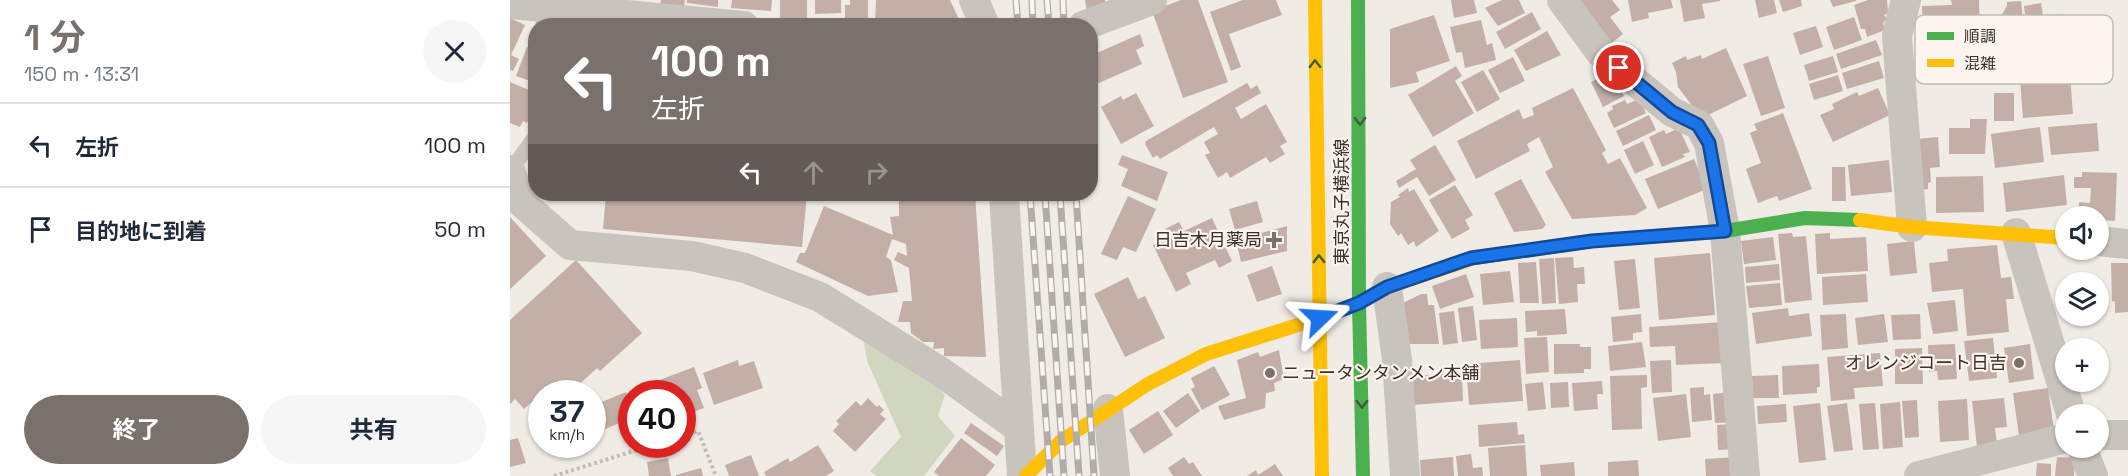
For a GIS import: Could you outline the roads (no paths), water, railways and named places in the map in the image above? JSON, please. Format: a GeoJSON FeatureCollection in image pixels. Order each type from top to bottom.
{"type":"FeatureCollection","features":[{"type":"Feature","properties":{"kind":"street"},"geometry":{"type":"LineString","coordinates":[[974,0],[982,18]]}},
{"type":"Feature","properties":{"kind":"street"},"geometry":{"type":"LineString","coordinates":[[1098,20],[1152,0]]}},
{"type":"Feature","properties":{"kind":"street","name":"東京丸子横浜線"},"geometry":{"type":"LineString","coordinates":[[1315,0],[1322,476]]}},
{"type":"Feature","properties":{"kind":"street","name":"東京丸子横浜線"},"geometry":{"type":"LineString","coordinates":[[1358,0],[1361,213],[1359,303],[1363,465]]}},
{"type":"Feature","properties":{"kind":"street"},"geometry":{"type":"LineString","coordinates":[[1562,0],[1601,53],[1672,112],[1698,125],[1709,143],[1725,231],[1745,476]]}},
{"type":"Feature","properties":{"kind":"street"},"geometry":{"type":"LineString","coordinates":[[1906,0],[1897,36],[1912,227]]}},
{"type":"Feature","properties":{"kind":"street"},"geometry":{"type":"LineString","coordinates":[[510,4],[578,18]]}},
{"type":"Feature","properties":{"kind":"street"},"geometry":{"type":"LineString","coordinates":[[510,170],[520,201],[570,245],[692,256],[745,268],[820,297],[941,372],[1019,428]]}},
{"type":"Feature","properties":{"kind":"street"},"geometry":{"type":"LineString","coordinates":[[1004,201],[1024,476]]}},
{"type":"Feature","properties":{"kind":"street"},"geometry":{"type":"LineString","coordinates":[[1024,476],[1061,441],[1108,409],[1148,384],[1206,354],[1320,318],[1359,303],[1387,287],[1471,258],[1592,241],[1725,231],[1805,218],[1842,217],[1912,227],[2055,237]]}},
{"type":"Feature","properties":{"kind":"street"},"geometry":{"type":"LineString","coordinates":[[2016,233],[2068,404]]}},
{"type":"Feature","properties":{"kind":"street"},"geometry":{"type":"LineString","coordinates":[[2109,242],[2128,244]]}},
{"type":"Feature","properties":{"kind":"street"},"geometry":{"type":"LineString","coordinates":[[1363,465],[1404,465],[1396,360],[1387,287]]}},
{"type":"Feature","properties":{"kind":"street"},"geometry":{"type":"LineString","coordinates":[[1108,409],[1114,476]]}},
{"type":"Feature","properties":{"kind":"street"},"geometry":{"type":"LineString","coordinates":[[2109,435],[2128,435]]}},
{"type":"Feature","properties":{"kind":"street"},"geometry":{"type":"LineString","coordinates":[[1919,476],[2055,441]]}},
{"type":"Feature","properties":{"kind":"street"},"geometry":{"type":"LineString","coordinates":[[2086,458],[2093,476]]}},
{"type":"Feature","properties":{"kind":"lane"},"geometry":{"type":"LineString","coordinates":[[510,170],[528,146]]}},
{"type":"Feature","properties":{"kind":"railway"},"geometry":{"type":"LineString","coordinates":[[1016,0],[1017,18]]}},
{"type":"Feature","properties":{"kind":"railway"},"geometry":{"type":"LineString","coordinates":[[1032,0],[1033,18]]}},
{"type":"Feature","properties":{"kind":"railway"},"geometry":{"type":"LineString","coordinates":[[1047,0],[1048,18]]}},
{"type":"Feature","properties":{"kind":"railway"},"geometry":{"type":"LineString","coordinates":[[1063,0],[1064,18]]}},
{"type":"Feature","properties":{"kind":"railway"},"geometry":{"type":"LineString","coordinates":[[1030,201],[1050,476]]}},
{"type":"Feature","properties":{"kind":"railway"},"geometry":{"type":"LineString","coordinates":[[1045,201],[1064,476]]}},
{"type":"Feature","properties":{"kind":"railway"},"geometry":{"type":"LineString","coordinates":[[1060,201],[1079,476]]}},
{"type":"Feature","properties":{"kind":"railway"},"geometry":{"type":"LineString","coordinates":[[1076,201],[1094,476]]}},
{"type":"Feature","properties":{"kind":"place","name":"日吉木月薬局"},"geometry":{"type":"Point","coordinates":[1274,240]}},
{"type":"Feature","properties":{"kind":"place","name":"オレンジコート日吉"},"geometry":{"type":"Point","coordinates":[2019,363]}},
{"type":"Feature","properties":{"kind":"place","name":"ニュータンタンメン本舗"},"geometry":{"type":"Point","coordinates":[1270,373]}}]}
